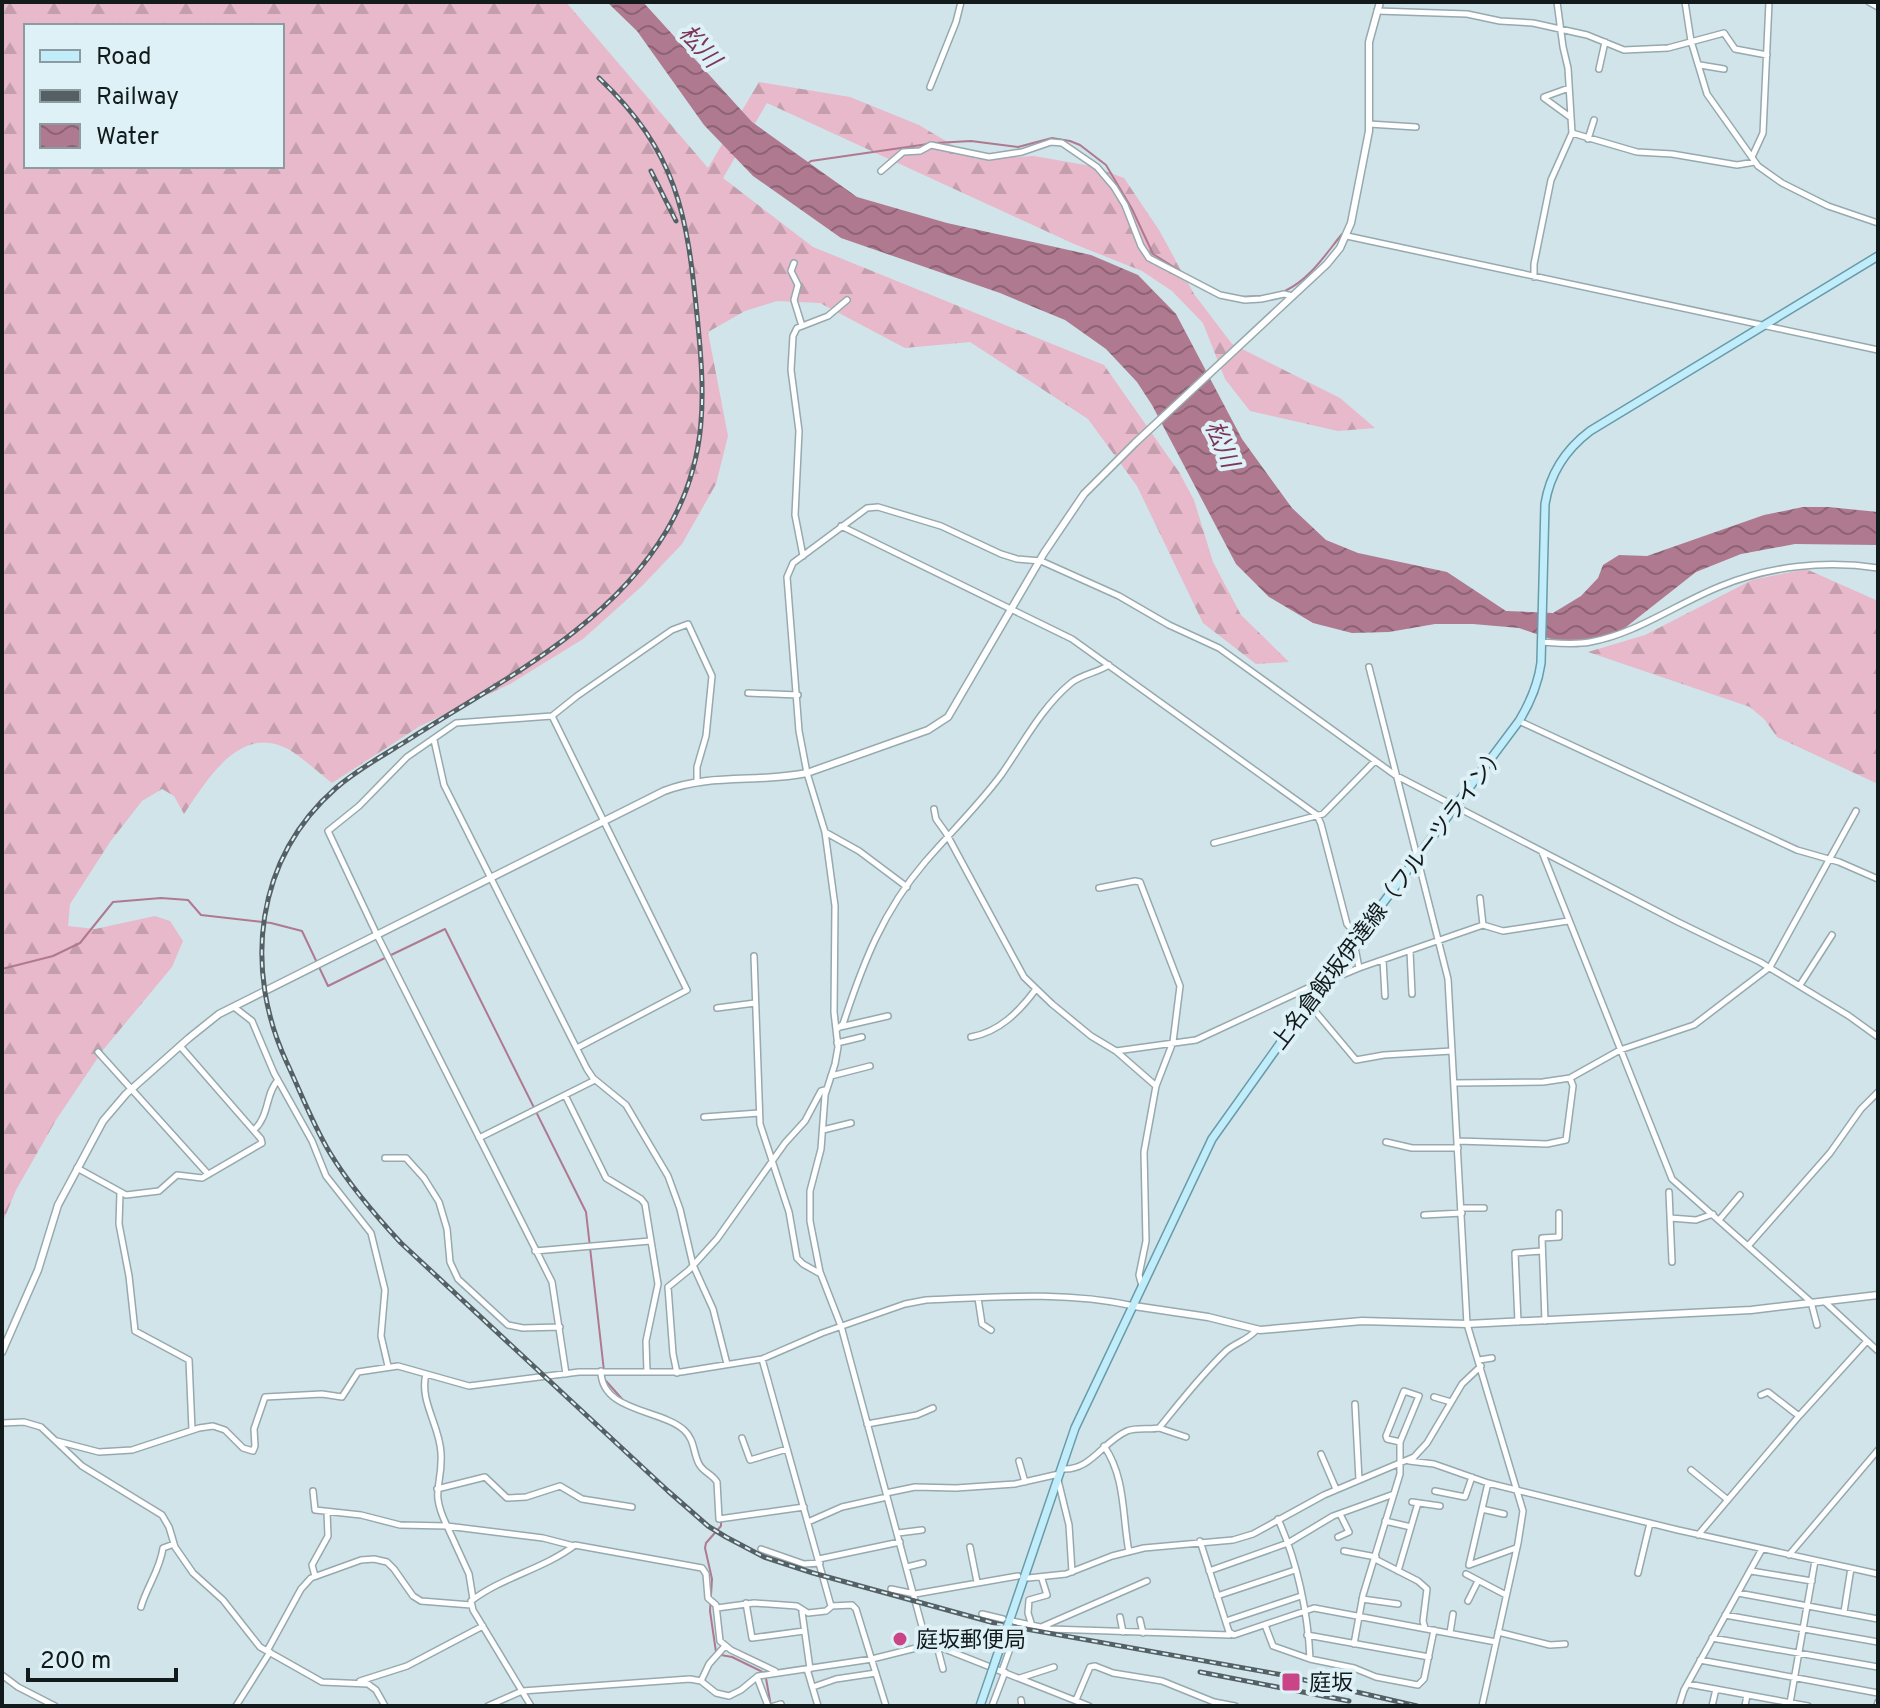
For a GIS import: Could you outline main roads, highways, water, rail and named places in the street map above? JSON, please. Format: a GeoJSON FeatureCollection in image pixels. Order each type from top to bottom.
{"type":"FeatureCollection","features":[{"type":"Feature","properties":{"kind":"main road","name":"上名倉飯坂伊達線（フルーツライン）"},"geometry":{"type":"LineString","coordinates":[[980,1706],[1075,1428],[1220,1125],[1416,856],[1519,721],[1537,683],[1546,498],[1556,468],[1572,446],[1590,431],[1878,256]]}},
{"type":"Feature","properties":{"kind":"water","name":"松川"},"geometry":{"type":"Polygon","coordinates":[[[607,2],[643,2],[752,122],[857,197],[947,223],[1091,255],[1138,275],[1176,314],[1242,439],[1292,508],[1326,540],[1358,553],[1447,572],[1506,611],[1553,613],[1581,596],[1598,578],[1603,565],[1619,555],[1647,556],[1764,515],[1803,507],[1878,512],[1878,545],[1795,544],[1741,554],[1696,572],[1621,631],[1589,640],[1557,641],[1519,628],[1473,624],[1435,624],[1389,632],[1352,633],[1313,623],[1269,597],[1236,564],[1152,405],[1137,382],[1106,349],[1065,320],[1000,293],[841,238],[753,176],[704,125],[637,31],[607,2]]]}},
{"type":"Feature","properties":{"kind":"waterway"},"geometry":{"type":"LineString","coordinates":[[807,164],[935,143],[971,141],[1018,147],[1052,138],[1070,141],[1106,165],[1132,209],[1153,254],[1188,276]]}},
{"type":"Feature","properties":{"kind":"waterway"},"geometry":{"type":"LineString","coordinates":[[1285,291],[1310,273],[1345,234]]}},
{"type":"Feature","properties":{"kind":"waterway"},"geometry":{"type":"LineString","coordinates":[[1238,297],[1264,296]]}},
{"type":"Feature","properties":{"kind":"waterway"},"geometry":{"type":"LineString","coordinates":[[2,969],[53,956],[80,943],[113,902],[161,898],[188,900],[201,915],[271,923],[302,931],[328,986],[385,958]]}},
{"type":"Feature","properties":{"kind":"waterway"},"geometry":{"type":"LineString","coordinates":[[391,955],[445,929],[586,1212],[604,1371]]}},
{"type":"Feature","properties":{"kind":"waterway"},"geometry":{"type":"LineString","coordinates":[[606,1381],[623,1400]]}},
{"type":"Feature","properties":{"kind":"waterway"},"geometry":{"type":"LineString","coordinates":[[673,1420],[685,1428]]}},
{"type":"Feature","properties":{"kind":"waterway"},"geometry":{"type":"LineString","coordinates":[[691,1435],[703,1466],[716,1477],[720,1499]]}},
{"type":"Feature","properties":{"kind":"waterway"},"geometry":{"type":"LineString","coordinates":[[716,1652],[710,1611],[712,1579],[705,1548],[721,1526],[721,1521]]}},
{"type":"Feature","properties":{"kind":"waterway"},"geometry":{"type":"LineString","coordinates":[[721,1655],[765,1673],[771,1706]]}},
{"type":"Feature","properties":{"kind":"railway"},"geometry":{"type":"LineString","coordinates":[[599,78],[646,132],[674,186],[682,215],[693,279],[702,372],[701,426],[691,478],[667,530],[643,565],[615,596],[550,650],[344,781],[309,816],[288,848],[273,881],[265,917],[262,953],[265,990],[273,1027],[318,1131],[354,1189],[401,1243],[708,1526],[764,1557],[998,1624],[1283,1675],[1417,1706]]}},
{"type":"Feature","properties":{"kind":"railway"},"geometry":{"type":"LineString","coordinates":[[651,171],[676,221]]}},
{"type":"Feature","properties":{"kind":"railway"},"geometry":{"type":"LineString","coordinates":[[1200,1672],[1349,1701]]}},
{"type":"Feature","properties":{"kind":"place","name":"庭坂郵便局"},"geometry":{"type":"Point","coordinates":[900,1639]}},
{"type":"Feature","properties":{"kind":"place","name":"庭坂"},"geometry":{"type":"Point","coordinates":[1291,1682]}}]}
